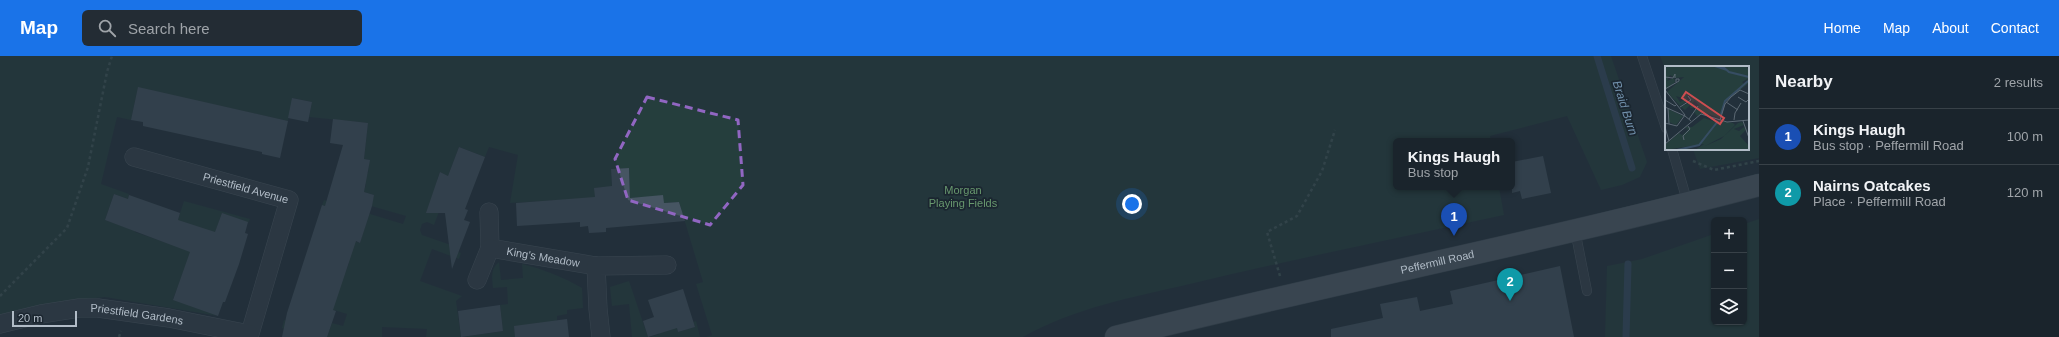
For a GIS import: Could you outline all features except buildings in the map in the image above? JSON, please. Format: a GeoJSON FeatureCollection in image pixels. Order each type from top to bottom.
{"type":"FeatureCollection","features":[{"type":"Feature","properties":{"kind":"main road","name":"Peffermill Road"},"geometry":{"type":"LineString","coordinates":[[1116,337],[1286,296],[1688,204],[1759,185]]}},
{"type":"Feature","properties":{"kind":"street","name":"Priestfield Avenue"},"geometry":{"type":"LineString","coordinates":[[134,157],[289,200],[249,336]]}},
{"type":"Feature","properties":{"kind":"street"},"geometry":{"type":"LineString","coordinates":[[477,280],[490,248],[489,212]]}},
{"type":"Feature","properties":{"kind":"street","name":"King's Meadow"},"geometry":{"type":"LineString","coordinates":[[490,248],[596,266],[667,265]]}},
{"type":"Feature","properties":{"kind":"street"},"geometry":{"type":"LineString","coordinates":[[596,266],[601,337]]}},
{"type":"Feature","properties":{"kind":"street","name":"Priestfield Gardens"},"geometry":{"type":"LineString","coordinates":[[0,324],[41,314],[79,308],[98,308],[169,318],[249,336]]}},
{"type":"Feature","properties":{"kind":"lane"},"geometry":{"type":"LineString","coordinates":[[1642,56],[1665,125]]}},
{"type":"Feature","properties":{"kind":"lane"},"geometry":{"type":"LineString","coordinates":[[1673,151],[1688,204]]}},
{"type":"Feature","properties":{"kind":"lane"},"geometry":{"type":"LineString","coordinates":[[1576,230],[1587,291]]}},
{"type":"Feature","properties":{"kind":"path"},"geometry":{"type":"LineString","coordinates":[[0,296],[67,228],[88,167],[107,72],[112,56]]}},
{"type":"Feature","properties":{"kind":"path"},"geometry":{"type":"LineString","coordinates":[[1286,296],[1268,232],[1297,216],[1322,171],[1335,130]]}},
{"type":"Feature","properties":{"kind":"path"},"geometry":{"type":"LineString","coordinates":[[1673,151],[1714,170],[1759,161]]}},
{"type":"Feature","properties":{"kind":"highlighted area"},"geometry":{"type":"Polygon","coordinates":[[[647,97],[738,120],[743,185],[710,225],[628,200],[615,159],[647,97]]]}},
{"type":"Feature","properties":{"kind":"green space","name":"Morgan Playing Fields"},"geometry":{"type":"Polygon","coordinates":[[[0,56],[1611,56],[1647,162],[1640,177],[1622,185],[1601,190],[1567,116],[1490,136],[1490,138],[1393,138],[1393,190],[1500,190],[1504,215],[1268,266],[1105,304],[1063,318],[1023,337],[706,337],[712,335],[696,284],[703,282],[679,202],[664,203],[646,197],[630,198],[629,168],[611,169],[612,190],[606,187],[595,188],[595,198],[510,203],[518,155],[489,147],[485,157],[459,147],[448,176],[440,172],[437,180],[456,187],[443,201],[434,225],[427,222],[422,224],[420,230],[422,235],[454,246],[453,250],[461,253],[459,259],[432,249],[420,281],[462,296],[456,301],[461,337],[426,337],[427,329],[382,327],[382,337],[322,337],[322,335],[282,328],[284,320],[328,334],[332,323],[343,326],[347,314],[324,307],[346,271],[349,263],[316,229],[360,243],[367,219],[322,205],[324,200],[403,224],[406,216],[371,206],[374,195],[364,192],[366,184],[334,174],[337,170],[368,173],[369,160],[364,159],[368,123],[309,117],[312,102],[293,98],[288,121],[138,88],[131,120],[117,117],[101,184],[129,194],[128,199],[114,194],[105,220],[134,230],[145,204],[135,232],[170,244],[184,201],[250,219],[248,223],[222,213],[204,264],[235,275],[234,278],[182,276],[173,299],[218,316],[105,297],[87,299],[0,317],[0,56]]]}},
{"type":"Feature","properties":{"kind":"green space"},"geometry":{"type":"Polygon","coordinates":[[[1660,56],[1759,56],[1759,158],[1700,169],[1693,150],[1749,150],[1749,66],[1665,66],[1665,68],[1660,56]]]}},
{"type":"Feature","properties":{"kind":"green space"},"geometry":{"type":"Polygon","coordinates":[[[1759,219],[1759,337],[1605,337],[1607,266],[1642,259],[1711,235],[1711,325],[1747,325],[1747,223],[1759,219]]]}},
{"type":"Feature","properties":{"kind":"green space"},"geometry":{"type":"Polygon","coordinates":[[[499,262],[501,280],[523,278],[522,264],[538,268],[568,280],[582,288],[583,308],[567,310],[567,314],[557,316],[557,320],[532,337],[461,337],[503,331],[500,305],[508,304],[507,287],[493,288],[492,281],[494,268],[499,262]]]}},
{"type":"Feature","properties":{"kind":"green space"},"geometry":{"type":"Polygon","coordinates":[[[629,281],[648,337],[632,337],[629,304],[612,306],[610,287],[629,281]]]}},
{"type":"Feature","properties":{"kind":"green space"},"geometry":{"type":"Polygon","coordinates":[[[674,320],[678,332],[695,327],[693,322],[696,321],[700,337],[650,337],[659,334],[656,325],[674,320]]]}},
{"type":"Feature","properties":{"kind":"waterway","name":"Braid Burn"},"geometry":{"type":"LineString","coordinates":[[1597,56],[1632,168]]}},
{"type":"Feature","properties":{"kind":"waterway","name":"Braid Burn"},"geometry":{"type":"LineString","coordinates":[[1626,337],[1628,264]]}},
{"type":"Feature","properties":{"kind":"place","name":"Kings Haugh"},"geometry":{"type":"Point","coordinates":[1454,236]}},
{"type":"Feature","properties":{"kind":"place","name":"Nairns Oatcakes"},"geometry":{"type":"Point","coordinates":[1510,301]}}]}
